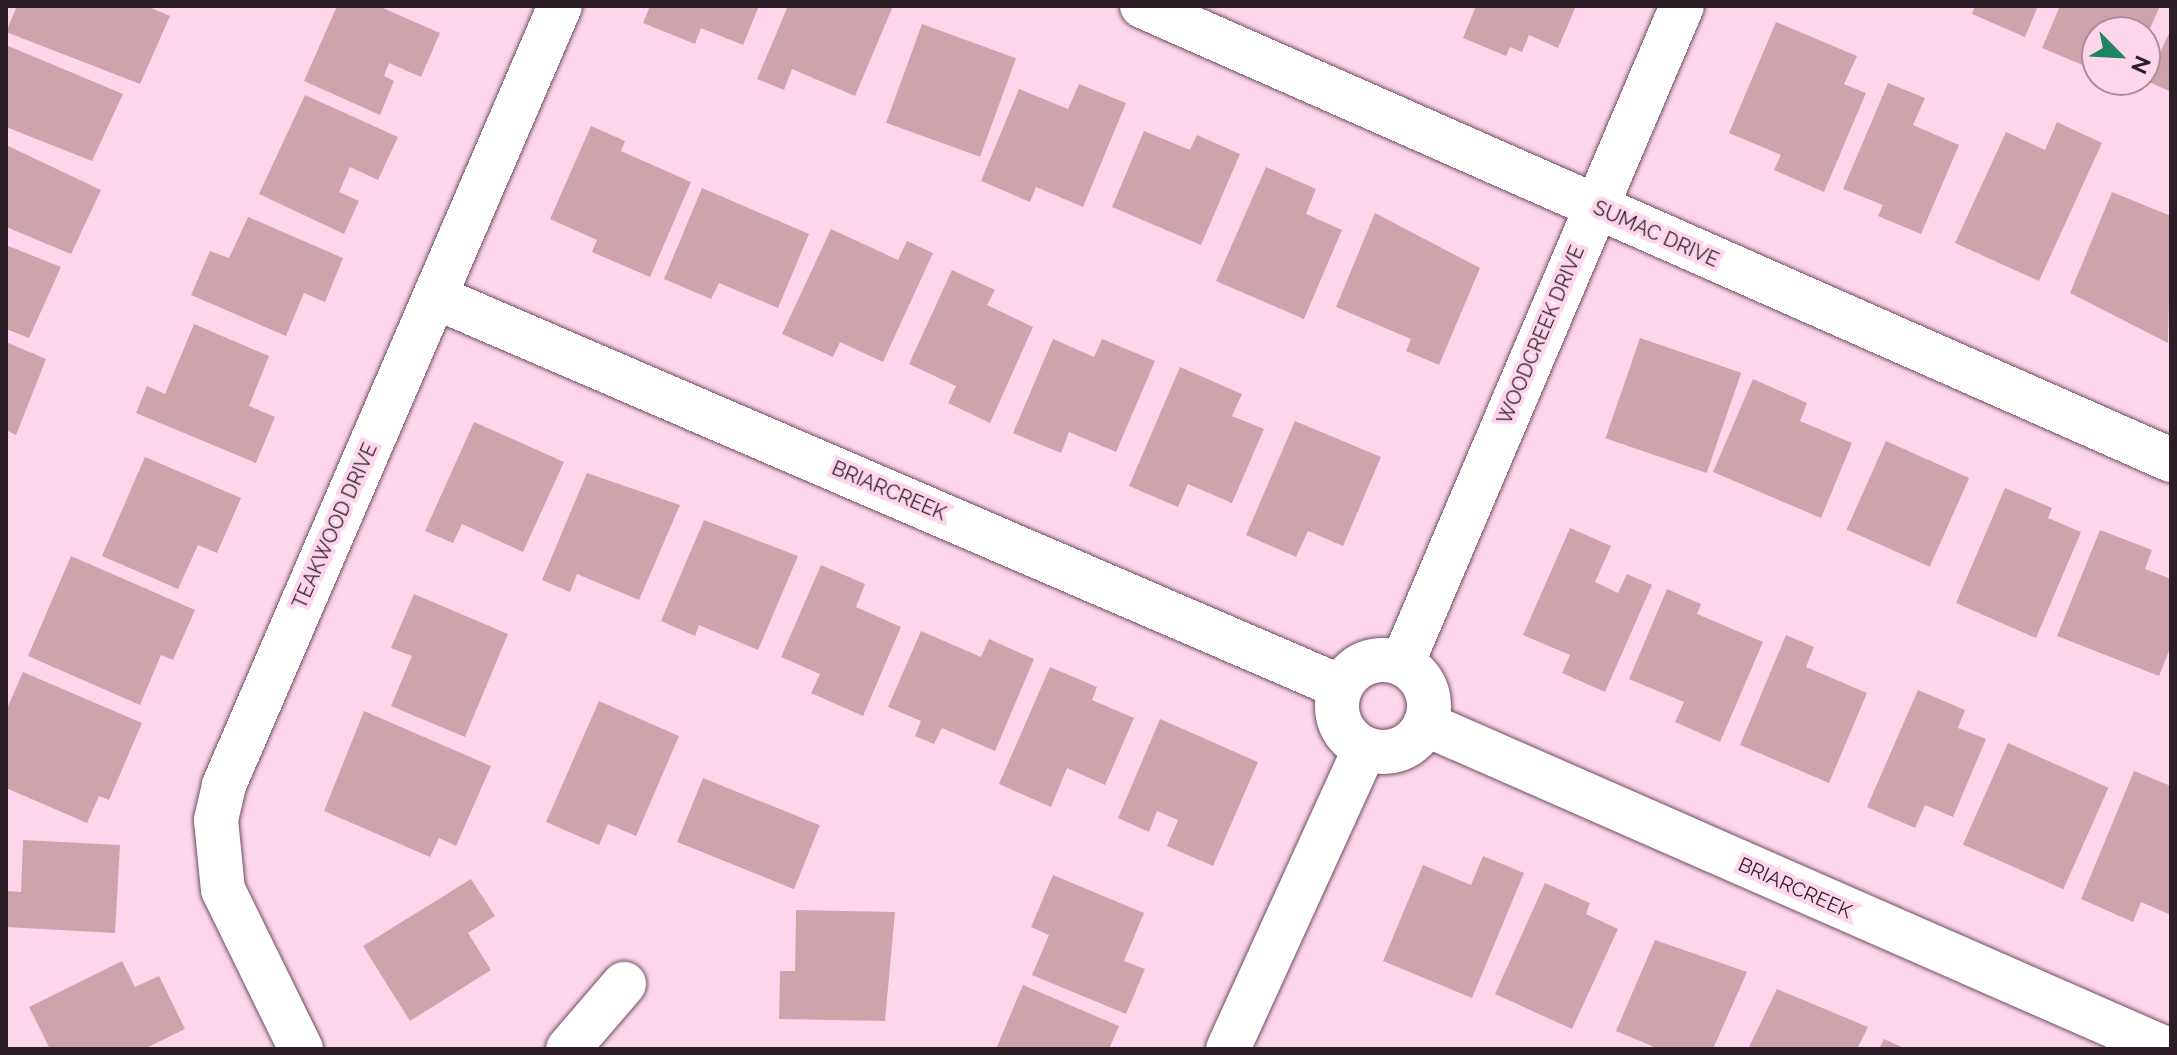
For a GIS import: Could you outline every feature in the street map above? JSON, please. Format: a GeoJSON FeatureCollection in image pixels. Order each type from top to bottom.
{"type":"FeatureCollection","features":[{"type":"Feature","properties":{"kind":"street","name":"TEAKWOOD DRIVE"},"geometry":{"type":"LineString","coordinates":[[301,1049],[223,890],[216,820],[255,709],[560,6]]}},
{"type":"Feature","properties":{"kind":"street","name":"SUMAC DRIVE"},"geometry":{"type":"LineString","coordinates":[[1142,6],[2171,460]]}},
{"type":"Feature","properties":{"kind":"street","name":"WOODCREEK DRIVE"},"geometry":{"type":"LineString","coordinates":[[1402,664],[1682,6]]}},
{"type":"Feature","properties":{"kind":"street","name":"BRIARCREEK"},"geometry":{"type":"LineString","coordinates":[[435,297],[1341,687]]}},
{"type":"Feature","properties":{"kind":"street"},"geometry":{"type":"LineString","coordinates":[[1369,662],[1402,664],[1428,692],[1425,724],[1397,750],[1365,749],[1339,720],[1341,687],[1369,662]]}},
{"type":"Feature","properties":{"kind":"street","name":"BRIARCREEK"},"geometry":{"type":"LineString","coordinates":[[1425,724],[2166,1049]]}},
{"type":"Feature","properties":{"kind":"street"},"geometry":{"type":"LineString","coordinates":[[1228,1049],[1365,749]]}},
{"type":"Feature","properties":{"kind":"street"},"geometry":{"type":"LineString","coordinates":[[568,1049],[624,984]]}},
{"type":"Feature","properties":{"kind":"building"},"geometry":{"type":"Polygon","coordinates":[[[17,6],[147,6],[170,16],[140,84],[6,32],[17,6]]]}},
{"type":"Feature","properties":{"kind":"building"},"geometry":{"type":"Polygon","coordinates":[[[337,6],[378,6],[440,33],[421,77],[389,63],[384,76],[394,81],[380,115],[304,81],[337,6]]]}},
{"type":"Feature","properties":{"kind":"building"},"geometry":{"type":"Polygon","coordinates":[[[650,6],[759,6],[743,45],[701,28],[695,44],[643,23],[650,6]]]}},
{"type":"Feature","properties":{"kind":"building"},"geometry":{"type":"Polygon","coordinates":[[[788,6],[893,6],[855,96],[792,69],[784,90],[757,79],[788,6]]]}},
{"type":"Feature","properties":{"kind":"building"},"geometry":{"type":"Polygon","coordinates":[[[1476,6],[1576,6],[1558,48],[1529,35],[1522,52],[1510,47],[1506,56],[1463,38],[1476,6]]]}},
{"type":"Feature","properties":{"kind":"building"},"geometry":{"type":"Polygon","coordinates":[[[1975,6],[2038,6],[2025,37],[1972,14],[1975,6]]]}},
{"type":"Feature","properties":{"kind":"building"},"geometry":{"type":"Polygon","coordinates":[[[2060,6],[2160,6],[2156,16],[2081,16],[2081,64],[2042,48],[2060,6]]]}},
{"type":"Feature","properties":{"kind":"building"},"geometry":{"type":"Polygon","coordinates":[[[1776,22],[1857,56],[1844,84],[1866,93],[1824,192],[1774,170],[1781,155],[1729,133],[1776,22]]]}},
{"type":"Feature","properties":{"kind":"building"},"geometry":{"type":"Polygon","coordinates":[[[922,24],[1016,58],[980,157],[886,123],[922,24]]]}},
{"type":"Feature","properties":{"kind":"building"},"geometry":{"type":"Polygon","coordinates":[[[2171,29],[2171,92],[2161,87],[2161,51],[2171,29]]]}},
{"type":"Feature","properties":{"kind":"building"},"geometry":{"type":"Polygon","coordinates":[[[6,45],[123,94],[92,161],[6,127],[6,45]]]}},
{"type":"Feature","properties":{"kind":"building"},"geometry":{"type":"Polygon","coordinates":[[[1888,83],[1925,98],[1913,125],[1959,145],[1921,234],[1878,216],[1883,205],[1843,189],[1888,83]]]}},
{"type":"Feature","properties":{"kind":"building"},"geometry":{"type":"Polygon","coordinates":[[[1079,84],[1126,103],[1083,207],[1036,187],[1030,202],[981,181],[1019,89],[1068,109],[1079,84]]]}},
{"type":"Feature","properties":{"kind":"building"},"geometry":{"type":"Polygon","coordinates":[[[305,95],[398,137],[378,180],[350,167],[339,192],[359,201],[344,234],[259,194],[305,95]]]}},
{"type":"Feature","properties":{"kind":"building"},"geometry":{"type":"Polygon","coordinates":[[[2057,122],[2102,143],[2039,281],[1955,243],[2006,132],[2045,150],[2057,122]]]}},
{"type":"Feature","properties":{"kind":"building"},"geometry":{"type":"Polygon","coordinates":[[[591,126],[625,141],[621,151],[691,182],[650,277],[592,252],[597,240],[550,219],[591,126]]]}},
{"type":"Feature","properties":{"kind":"building"},"geometry":{"type":"Polygon","coordinates":[[[1144,131],[1190,150],[1197,135],[1240,154],[1201,245],[1112,207],[1144,131]]]}},
{"type":"Feature","properties":{"kind":"building"},"geometry":{"type":"Polygon","coordinates":[[[6,145],[101,190],[71,254],[6,227],[6,145]]]}},
{"type":"Feature","properties":{"kind":"building"},"geometry":{"type":"Polygon","coordinates":[[[1266,167],[1316,189],[1306,214],[1342,230],[1304,319],[1216,281],[1266,167]]]}},
{"type":"Feature","properties":{"kind":"building"},"geometry":{"type":"Polygon","coordinates":[[[702,188],[809,234],[778,308],[719,283],[711,299],[664,279],[702,188]]]}},
{"type":"Feature","properties":{"kind":"building"},"geometry":{"type":"Polygon","coordinates":[[[2112,192],[2171,216],[2168,343],[2070,293],[2112,192]]]}},
{"type":"Feature","properties":{"kind":"building"},"geometry":{"type":"Polygon","coordinates":[[[1375,213],[1480,268],[1439,365],[1406,351],[1411,339],[1336,307],[1375,213]]]}},
{"type":"Feature","properties":{"kind":"building"},"geometry":{"type":"Polygon","coordinates":[[[248,217],[343,258],[325,302],[304,293],[286,336],[191,295],[210,251],[229,258],[248,217]]]}},
{"type":"Feature","properties":{"kind":"building"},"geometry":{"type":"Polygon","coordinates":[[[831,229],[898,260],[907,241],[933,253],[883,362],[840,342],[833,357],[782,334],[831,229]]]}},
{"type":"Feature","properties":{"kind":"building"},"geometry":{"type":"Polygon","coordinates":[[[6,245],[61,267],[29,338],[6,329],[6,245]]]}},
{"type":"Feature","properties":{"kind":"building"},"geometry":{"type":"Polygon","coordinates":[[[952,270],[995,290],[987,305],[1033,327],[990,423],[948,403],[956,386],[909,364],[952,270]]]}},
{"type":"Feature","properties":{"kind":"building"},"geometry":{"type":"Polygon","coordinates":[[[194,324],[269,356],[249,406],[275,417],[256,463],[136,413],[147,386],[165,394],[194,324]]]}},
{"type":"Feature","properties":{"kind":"building"},"geometry":{"type":"Polygon","coordinates":[[[1640,338],[1741,373],[1707,473],[1605,438],[1640,338]]]}},
{"type":"Feature","properties":{"kind":"building"},"geometry":{"type":"Polygon","coordinates":[[[1053,339],[1094,357],[1102,339],[1155,361],[1116,452],[1069,432],[1061,453],[1013,433],[1053,339]]]}},
{"type":"Feature","properties":{"kind":"building"},"geometry":{"type":"Polygon","coordinates":[[[6,342],[46,359],[16,435],[6,430],[6,342]]]}},
{"type":"Feature","properties":{"kind":"building"},"geometry":{"type":"Polygon","coordinates":[[[1180,367],[1242,394],[1232,416],[1264,429],[1232,503],[1188,484],[1178,507],[1129,486],[1180,367]]]}},
{"type":"Feature","properties":{"kind":"building"},"geometry":{"type":"Polygon","coordinates":[[[1753,379],[1807,403],[1800,421],[1852,443],[1821,518],[1713,472],[1753,379]]]}},
{"type":"Feature","properties":{"kind":"building"},"geometry":{"type":"Polygon","coordinates":[[[1295,421],[1381,457],[1343,546],[1308,531],[1296,557],[1246,535],[1295,421]]]}},
{"type":"Feature","properties":{"kind":"building"},"geometry":{"type":"Polygon","coordinates":[[[474,422],[564,462],[523,552],[462,524],[453,543],[425,531],[474,422]]]}},
{"type":"Feature","properties":{"kind":"building"},"geometry":{"type":"Polygon","coordinates":[[[1886,441],[1969,478],[1930,567],[1847,530],[1886,441]]]}},
{"type":"Feature","properties":{"kind":"building"},"geometry":{"type":"Polygon","coordinates":[[[145,457],[241,498],[217,553],[198,545],[178,589],[102,556],[145,457]]]}},
{"type":"Feature","properties":{"kind":"building"},"geometry":{"type":"Polygon","coordinates":[[[587,473],[680,505],[639,600],[577,574],[570,592],[542,580],[587,473]]]}},
{"type":"Feature","properties":{"kind":"building"},"geometry":{"type":"Polygon","coordinates":[[[2005,488],[2052,508],[2048,518],[2081,532],[2036,638],[1956,603],[2005,488]]]}},
{"type":"Feature","properties":{"kind":"building"},"geometry":{"type":"Polygon","coordinates":[[[704,520],[798,556],[758,650],[699,625],[695,636],[661,621],[704,520]]]}},
{"type":"Feature","properties":{"kind":"building"},"geometry":{"type":"Polygon","coordinates":[[[1570,528],[1611,546],[1595,582],[1618,593],[1627,574],[1652,585],[1605,692],[1562,673],[1570,655],[1523,635],[1570,528]]]}},
{"type":"Feature","properties":{"kind":"building"},"geometry":{"type":"Polygon","coordinates":[[[2100,530],[2152,550],[2145,569],[2171,579],[2171,646],[2159,676],[2057,636],[2100,530]]]}},
{"type":"Feature","properties":{"kind":"building"},"geometry":{"type":"Polygon","coordinates":[[[71,556],[195,610],[173,660],[161,655],[140,705],[28,656],[71,556]]]}},
{"type":"Feature","properties":{"kind":"building"},"geometry":{"type":"Polygon","coordinates":[[[821,565],[865,584],[856,607],[901,627],[863,716],[811,693],[820,674],[781,657],[821,565]]]}},
{"type":"Feature","properties":{"kind":"building"},"geometry":{"type":"Polygon","coordinates":[[[1667,589],[1701,604],[1697,614],[1763,642],[1720,742],[1675,722],[1684,702],[1629,679],[1667,589]]]}},
{"type":"Feature","properties":{"kind":"building"},"geometry":{"type":"Polygon","coordinates":[[[414,594],[508,634],[465,737],[391,706],[412,656],[391,648],[414,594]]]}},
{"type":"Feature","properties":{"kind":"building"},"geometry":{"type":"Polygon","coordinates":[[[921,631],[981,657],[989,639],[1034,659],[995,751],[942,728],[934,744],[915,736],[921,721],[888,707],[921,631]]]}},
{"type":"Feature","properties":{"kind":"building"},"geometry":{"type":"Polygon","coordinates":[[[1786,635],[1814,647],[1806,667],[1867,693],[1829,783],[1740,745],[1786,635]]]}},
{"type":"Feature","properties":{"kind":"building"},"geometry":{"type":"Polygon","coordinates":[[[1050,667],[1097,687],[1092,700],[1134,718],[1105,785],[1067,768],[1051,807],[999,784],[1050,667]]]}},
{"type":"Feature","properties":{"kind":"building"},"geometry":{"type":"Polygon","coordinates":[[[23,672],[142,723],[109,800],[99,796],[87,823],[6,788],[6,711],[23,672]]]}},
{"type":"Feature","properties":{"kind":"building"},"geometry":{"type":"Polygon","coordinates":[[[1918,690],[1965,710],[1958,728],[1986,739],[1953,817],[1925,805],[1915,828],[1867,807],[1918,690]]]}},
{"type":"Feature","properties":{"kind":"building"},"geometry":{"type":"Polygon","coordinates":[[[599,701],[679,736],[636,836],[608,824],[599,845],[546,822],[599,701]]]}},
{"type":"Feature","properties":{"kind":"building"},"geometry":{"type":"Polygon","coordinates":[[[364,711],[491,766],[456,846],[439,838],[430,857],[324,811],[364,711]]]}},
{"type":"Feature","properties":{"kind":"building"},"geometry":{"type":"Polygon","coordinates":[[[1160,719],[1258,762],[1213,866],[1167,846],[1178,820],[1157,811],[1149,832],[1118,818],[1160,719]]]}},
{"type":"Feature","properties":{"kind":"building"},"geometry":{"type":"Polygon","coordinates":[[[2008,743],[2108,788],[2063,889],[1963,844],[2008,743]]]}},
{"type":"Feature","properties":{"kind":"building"},"geometry":{"type":"Polygon","coordinates":[[[2134,771],[2171,786],[2171,915],[2141,902],[2133,922],[2081,899],[2134,771]]]}},
{"type":"Feature","properties":{"kind":"building"},"geometry":{"type":"Polygon","coordinates":[[[703,778],[820,825],[794,889],[677,842],[703,778]]]}},
{"type":"Feature","properties":{"kind":"building"},"geometry":{"type":"Polygon","coordinates":[[[23,840],[120,845],[115,933],[6,927],[6,891],[21,892],[23,840]]]}},
{"type":"Feature","properties":{"kind":"building"},"geometry":{"type":"Polygon","coordinates":[[[1483,856],[1524,873],[1472,998],[1383,961],[1423,865],[1471,885],[1483,856]]]}},
{"type":"Feature","properties":{"kind":"building"},"geometry":{"type":"Polygon","coordinates":[[[1053,875],[1144,913],[1124,961],[1145,969],[1126,1014],[1032,975],[1049,935],[1031,927],[1053,875]]]}},
{"type":"Feature","properties":{"kind":"building"},"geometry":{"type":"Polygon","coordinates":[[[471,879],[495,916],[468,933],[491,970],[410,1021],[363,946],[471,879]]]}},
{"type":"Feature","properties":{"kind":"building"},"geometry":{"type":"Polygon","coordinates":[[[1545,883],[1590,903],[1586,914],[1618,929],[1572,1029],[1495,994],[1545,883]]]}},
{"type":"Feature","properties":{"kind":"building"},"geometry":{"type":"Polygon","coordinates":[[[796,910],[895,912],[885,1021],[779,1019],[780,971],[795,971],[796,910]]]}},
{"type":"Feature","properties":{"kind":"building"},"geometry":{"type":"Polygon","coordinates":[[[1655,940],[1747,972],[1713,1049],[1659,1049],[1616,1031],[1655,940]]]}},
{"type":"Feature","properties":{"kind":"building"},"geometry":{"type":"Polygon","coordinates":[[[122,961],[135,987],[159,976],[185,1029],[144,1049],[50,1049],[29,1007],[122,961]]]}},
{"type":"Feature","properties":{"kind":"building"},"geometry":{"type":"Polygon","coordinates":[[[1023,985],[1119,1026],[1109,1049],[996,1049],[1023,985]]]}},
{"type":"Feature","properties":{"kind":"building"},"geometry":{"type":"Polygon","coordinates":[[[1777,989],[1868,1027],[1857,1049],[1748,1049],[1777,989]]]}},
{"type":"Feature","properties":{"kind":"building"},"geometry":{"type":"Polygon","coordinates":[[[1884,1039],[1906,1049],[1879,1049],[1884,1039]]]}}]}
